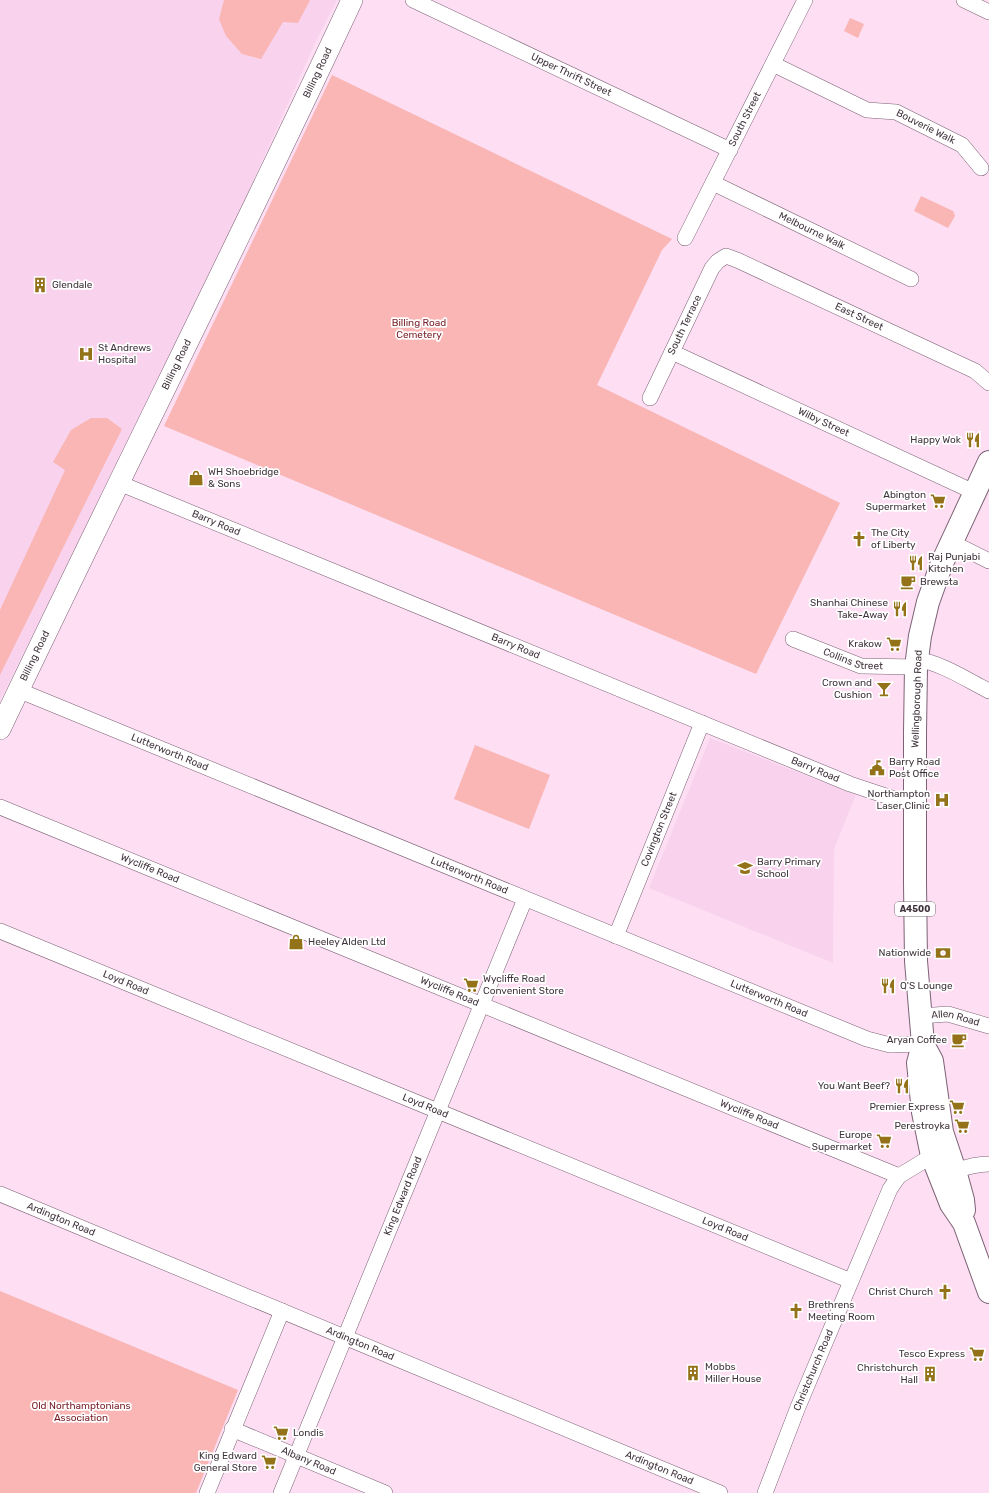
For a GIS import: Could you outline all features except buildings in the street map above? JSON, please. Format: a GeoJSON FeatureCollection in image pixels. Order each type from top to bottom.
{"type":"FeatureCollection","features":[{"type":"Feature","properties":{"kind":"main road","name":"Wellingborough Road"},"geometry":{"type":"LineString","coordinates":[[989,462],[942,563],[928,602],[920,636],[917,663],[914,802],[916,961],[923,1044],[918,1063],[923,1112],[932,1156],[951,1204],[964,1223],[989,1292]]}},
{"type":"Feature","properties":{"kind":"main road","name":"Wellingborough Road"},"geometry":{"type":"LineString","coordinates":[[923,1044],[932,1061],[942,1132],[964,1200],[964,1223]]}},
{"type":"Feature","properties":{"kind":"main road","name":"Wellingborough Road"},"geometry":{"type":"LineString","coordinates":[[932,1156],[939,1146],[942,1132]]}},
{"type":"Feature","properties":{"kind":"street","name":"Billing Road"},"geometry":{"type":"LineString","coordinates":[[0,729],[118,483],[205,308],[352,0]]}},
{"type":"Feature","properties":{"kind":"street","name":"Upper Thrift Street"},"geometry":{"type":"LineString","coordinates":[[413,0],[730,150]]}},
{"type":"Feature","properties":{"kind":"street","name":"South Street"},"geometry":{"type":"LineString","coordinates":[[685,238],[805,0]]}},
{"type":"Feature","properties":{"kind":"street"},"geometry":{"type":"LineString","coordinates":[[964,0],[989,12]]}},
{"type":"Feature","properties":{"kind":"street","name":"Bouverie Walk"},"geometry":{"type":"LineString","coordinates":[[773,64],[868,110],[896,112],[962,145],[981,168]]}},
{"type":"Feature","properties":{"kind":"street","name":"Melbourne Walk"},"geometry":{"type":"LineString","coordinates":[[713,183],[911,280]]}},
{"type":"Feature","properties":{"kind":"street","name":"South Terrace"},"geometry":{"type":"LineString","coordinates":[[650,398],[712,268],[718,261],[726,256]]}},
{"type":"Feature","properties":{"kind":"street","name":"East Street"},"geometry":{"type":"LineString","coordinates":[[726,256],[975,371],[985,382],[989,383]]}},
{"type":"Feature","properties":{"kind":"street","name":"Wilby Street"},"geometry":{"type":"LineString","coordinates":[[672,352],[974,492]]}},
{"type":"Feature","properties":{"kind":"street","name":"Barry Road"},"geometry":{"type":"LineString","coordinates":[[118,483],[850,784],[898,800],[914,802]]}},
{"type":"Feature","properties":{"kind":"street"},"geometry":{"type":"LineString","coordinates":[[951,542],[989,561]]}},
{"type":"Feature","properties":{"kind":"street","name":"Collins Street"},"geometry":{"type":"LineString","coordinates":[[793,638],[861,666],[917,663],[925,660],[989,691]]}},
{"type":"Feature","properties":{"kind":"street","name":"Lutterworth Road"},"geometry":{"type":"LineString","coordinates":[[18,690],[867,1039],[897,1045],[923,1044]]}},
{"type":"Feature","properties":{"kind":"street","name":"Covington Street"},"geometry":{"type":"LineString","coordinates":[[616,936],[702,722]]}},
{"type":"Feature","properties":{"kind":"street","name":"Wycliffe Road"},"geometry":{"type":"LineString","coordinates":[[0,807],[898,1176]]}},
{"type":"Feature","properties":{"kind":"street","name":"King Edward Road"},"geometry":{"type":"LineString","coordinates":[[281,1493],[525,898]]}},
{"type":"Feature","properties":{"kind":"street","name":"Loyd Road"},"geometry":{"type":"LineString","coordinates":[[0,931],[851,1281]]}},
{"type":"Feature","properties":{"kind":"street","name":"Allen Road"},"geometry":{"type":"LineString","coordinates":[[921,1016],[948,1014],[989,1026]]}},
{"type":"Feature","properties":{"kind":"street","name":"Christchurch Road"},"geometry":{"type":"LineString","coordinates":[[764,1493],[798,1407],[890,1189],[898,1176],[932,1156]]}},
{"type":"Feature","properties":{"kind":"street"},"geometry":{"type":"LineString","coordinates":[[955,1171],[965,1167],[989,1164]]}},
{"type":"Feature","properties":{"kind":"street","name":"Ardington Road"},"geometry":{"type":"LineString","coordinates":[[0,1194],[720,1493]]}},
{"type":"Feature","properties":{"kind":"street"},"geometry":{"type":"LineString","coordinates":[[207,1493],[282,1310]]}},
{"type":"Feature","properties":{"kind":"street","name":"Albany Road"},"geometry":{"type":"LineString","coordinates":[[232,1429],[385,1493]]}},
{"type":"Feature","properties":{"kind":"shaded area","name":"St Andrews Hospital"},"geometry":{"type":"Polygon","coordinates":[[[0,0],[337,0],[317,39],[205,288],[0,700],[0,0]]]}},
{"type":"Feature","properties":{"kind":"shaded area","name":"Barry Primary School"},"geometry":{"type":"Polygon","coordinates":[[[710,738],[856,795],[834,849],[833,963],[649,888],[710,738]]]}},
{"type":"Feature","properties":{"kind":"green space"},"geometry":{"type":"Polygon","coordinates":[[[224,0],[310,0],[298,23],[283,22],[261,59],[242,54],[226,36],[219,19],[224,0]]]}},
{"type":"Feature","properties":{"kind":"green space"},"geometry":{"type":"Polygon","coordinates":[[[850,18],[864,24],[858,38],[844,31],[850,18]]]}},
{"type":"Feature","properties":{"kind":"green space","name":"Billing Road Cemetery"},"geometry":{"type":"Polygon","coordinates":[[[332,75],[672,239],[662,250],[597,385],[840,503],[756,674],[164,426],[332,75]]]}},
{"type":"Feature","properties":{"kind":"green space"},"geometry":{"type":"Polygon","coordinates":[[[921,196],[953,211],[955,216],[948,228],[914,211],[921,196]]]}},
{"type":"Feature","properties":{"kind":"green space"},"geometry":{"type":"Polygon","coordinates":[[[91,418],[107,418],[122,429],[0,675],[0,610],[65,470],[53,462],[71,430],[91,418]]]}},
{"type":"Feature","properties":{"kind":"green space"},"geometry":{"type":"Polygon","coordinates":[[[475,745],[550,775],[529,829],[454,799],[475,745]]]}},
{"type":"Feature","properties":{"kind":"green space","name":"Old Northamptonians Association"},"geometry":{"type":"Polygon","coordinates":[[[0,1291],[238,1390],[196,1493],[0,1493],[0,1291]]]}},
{"type":"Feature","properties":{"kind":"place","name":"Glendale"},"geometry":{"type":"Point","coordinates":[40,285]}},
{"type":"Feature","properties":{"kind":"place","name":"St Andrews Hospital"},"geometry":{"type":"Point","coordinates":[86,354]}},
{"type":"Feature","properties":{"kind":"place","name":"Happy Wok"},"geometry":{"type":"Point","coordinates":[973,440]}},
{"type":"Feature","properties":{"kind":"place","name":"WH Shoebridge & Sons"},"geometry":{"type":"Point","coordinates":[196,478]}},
{"type":"Feature","properties":{"kind":"place","name":"Abington Supermarket"},"geometry":{"type":"Point","coordinates":[938,501]}},
{"type":"Feature","properties":{"kind":"place","name":"The City of Liberty"},"geometry":{"type":"Point","coordinates":[859,539]}},
{"type":"Feature","properties":{"kind":"place","name":"Raj Punjabi Kitchen"},"geometry":{"type":"Point","coordinates":[916,563]}},
{"type":"Feature","properties":{"kind":"place","name":"Brewsta"},"geometry":{"type":"Point","coordinates":[908,582]}},
{"type":"Feature","properties":{"kind":"place","name":"Shanhai Chinese Take-Away"},"geometry":{"type":"Point","coordinates":[900,609]}},
{"type":"Feature","properties":{"kind":"place","name":"Krakow"},"geometry":{"type":"Point","coordinates":[894,644]}},
{"type":"Feature","properties":{"kind":"place","name":"Crown and Cushion"},"geometry":{"type":"Point","coordinates":[884,689]}},
{"type":"Feature","properties":{"kind":"place","name":"Barry Road Post Office"},"geometry":{"type":"Point","coordinates":[877,768]}},
{"type":"Feature","properties":{"kind":"place","name":"Northampton Laser Clinic"},"geometry":{"type":"Point","coordinates":[942,800]}},
{"type":"Feature","properties":{"kind":"place","name":"Barry Primary School"},"geometry":{"type":"Point","coordinates":[745,868]}},
{"type":"Feature","properties":{"kind":"place","name":"Heeley Alden Ltd"},"geometry":{"type":"Point","coordinates":[296,942]}},
{"type":"Feature","properties":{"kind":"place","name":"Nationwide"},"geometry":{"type":"Point","coordinates":[943,953]}},
{"type":"Feature","properties":{"kind":"place","name":"Wycliffe Road Convenient Store"},"geometry":{"type":"Point","coordinates":[471,985]}},
{"type":"Feature","properties":{"kind":"place","name":"Q'S Lounge"},"geometry":{"type":"Point","coordinates":[888,986]}},
{"type":"Feature","properties":{"kind":"place","name":"Aryan Coffee"},"geometry":{"type":"Point","coordinates":[959,1040]}},
{"type":"Feature","properties":{"kind":"place","name":"You Want Beef?"},"geometry":{"type":"Point","coordinates":[902,1086]}},
{"type":"Feature","properties":{"kind":"place","name":"Premier Express"},"geometry":{"type":"Point","coordinates":[957,1107]}},
{"type":"Feature","properties":{"kind":"place","name":"Perestroyka"},"geometry":{"type":"Point","coordinates":[962,1126]}},
{"type":"Feature","properties":{"kind":"place","name":"Europe Supermarket"},"geometry":{"type":"Point","coordinates":[884,1141]}},
{"type":"Feature","properties":{"kind":"place","name":"Christ Church"},"geometry":{"type":"Point","coordinates":[945,1292]}},
{"type":"Feature","properties":{"kind":"place","name":"Brethrens Meeting Room"},"geometry":{"type":"Point","coordinates":[796,1311]}},
{"type":"Feature","properties":{"kind":"place","name":"Tesco Express"},"geometry":{"type":"Point","coordinates":[977,1354]}},
{"type":"Feature","properties":{"kind":"place","name":"Mobbs Miller House"},"geometry":{"type":"Point","coordinates":[693,1373]}},
{"type":"Feature","properties":{"kind":"place","name":"Christchurch Hall"},"geometry":{"type":"Point","coordinates":[930,1374]}},
{"type":"Feature","properties":{"kind":"place","name":"Londis"},"geometry":{"type":"Point","coordinates":[281,1433]}},
{"type":"Feature","properties":{"kind":"place","name":"King Edward General Store"},"geometry":{"type":"Point","coordinates":[269,1462]}}]}
